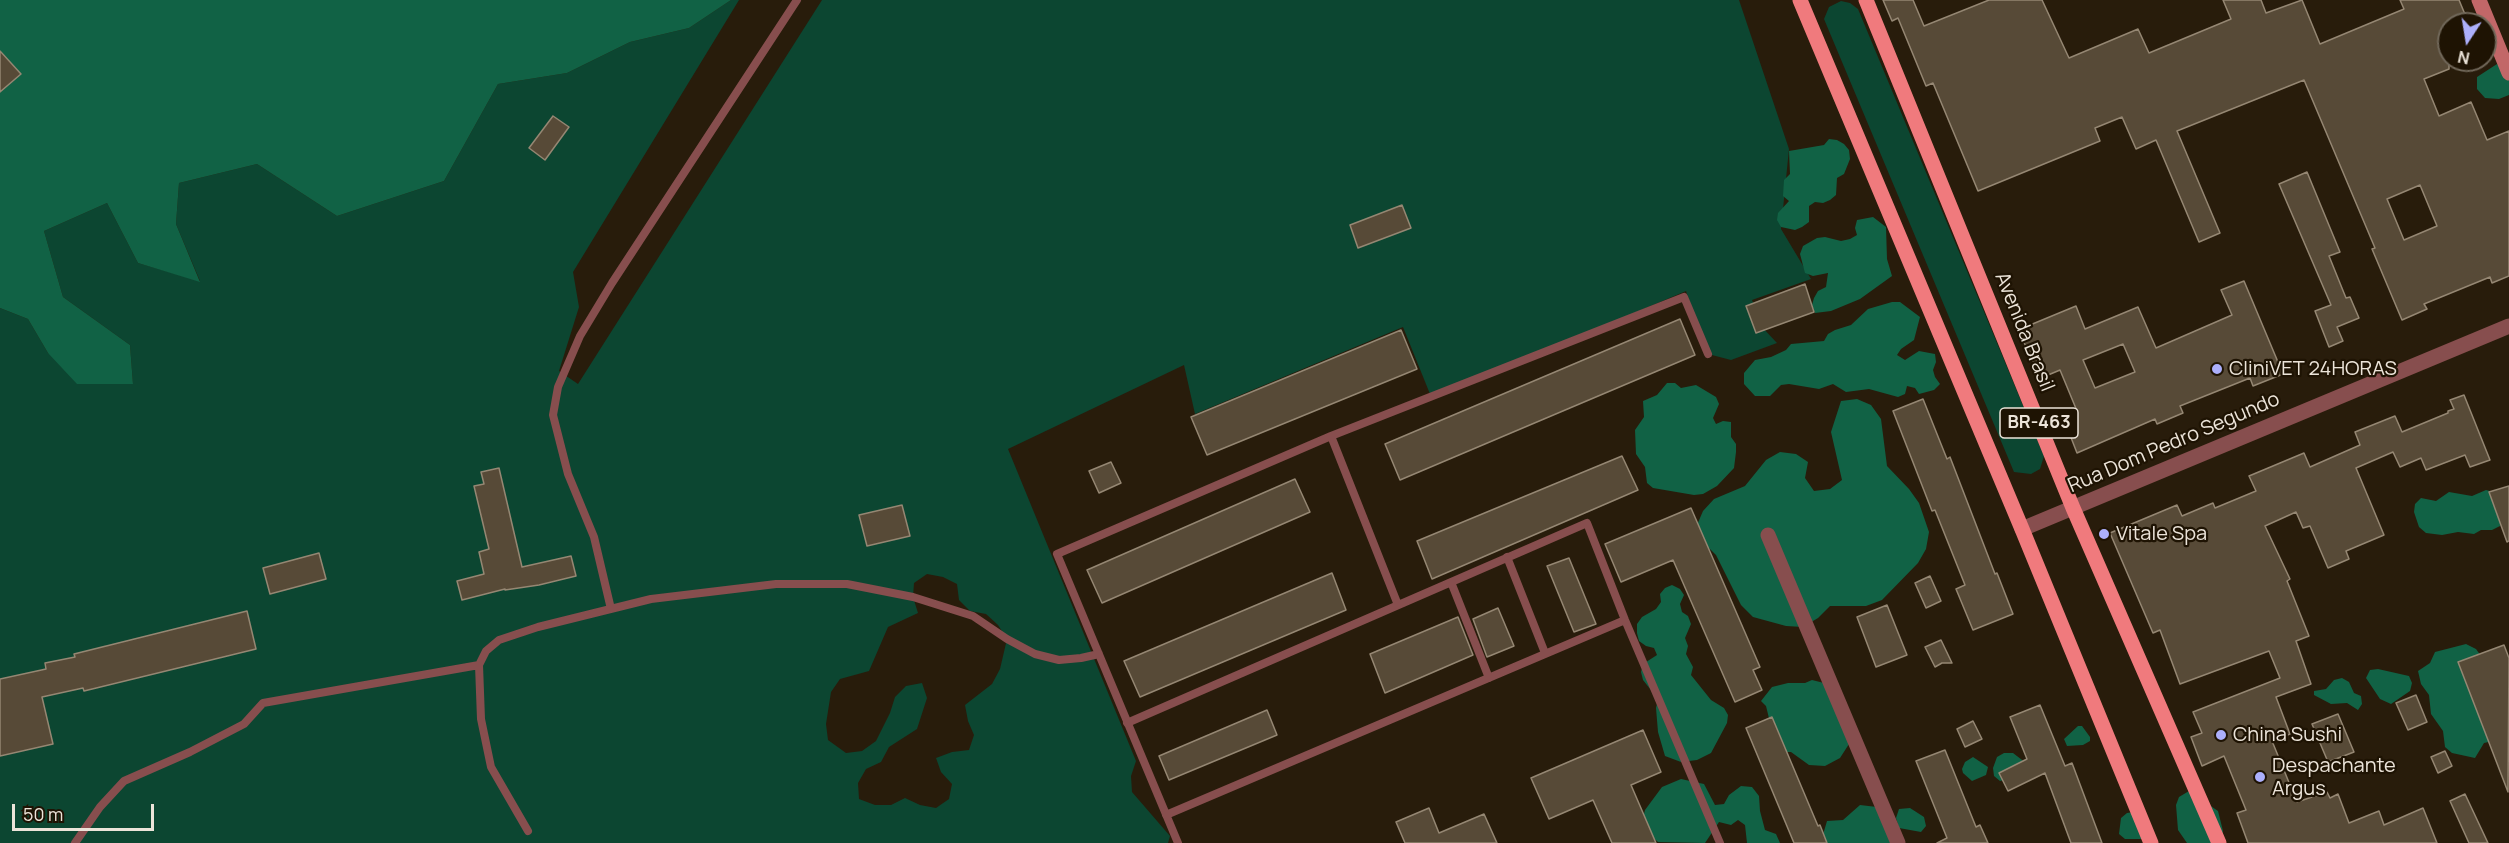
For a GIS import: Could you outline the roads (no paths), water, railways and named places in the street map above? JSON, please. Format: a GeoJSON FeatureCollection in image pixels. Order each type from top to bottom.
{"type":"FeatureCollection","features":[{"type":"Feature","properties":{"kind":"main road","name":"BR-463"},"geometry":{"type":"LineString","coordinates":[[1800,0],[2151,843]]}},
{"type":"Feature","properties":{"kind":"main road","name":"Avenida Brasil"},"geometry":{"type":"LineString","coordinates":[[1866,0],[2073,508],[2218,843]]}},
{"type":"Feature","properties":{"kind":"main road"},"geometry":{"type":"LineString","coordinates":[[2478,0],[2509,73]]}},
{"type":"Feature","properties":{"kind":"street","name":"Rua Dom Pedro Segundo"},"geometry":{"type":"LineString","coordinates":[[2022,529],[2509,326]]}},
{"type":"Feature","properties":{"kind":"street"},"geometry":{"type":"LineString","coordinates":[[1768,535],[1898,843]]}},
{"type":"Feature","properties":{"kind":"lane"},"geometry":{"type":"LineString","coordinates":[[611,609],[594,537],[568,474],[553,415],[558,387],[580,336],[612,283],[797,0]]}},
{"type":"Feature","properties":{"kind":"lane"},"geometry":{"type":"LineString","coordinates":[[1178,843],[1057,554],[1331,436],[1684,297],[1708,354]]}},
{"type":"Feature","properties":{"kind":"lane"},"geometry":{"type":"LineString","coordinates":[[1331,436],[1398,605]]}},
{"type":"Feature","properties":{"kind":"lane"},"geometry":{"type":"LineString","coordinates":[[1128,723],[1587,523],[1624,620],[1720,843]]}},
{"type":"Feature","properties":{"kind":"lane"},"geometry":{"type":"LineString","coordinates":[[1507,557],[1545,653]]}},
{"type":"Feature","properties":{"kind":"lane"},"geometry":{"type":"LineString","coordinates":[[1451,582],[1489,678]]}},
{"type":"Feature","properties":{"kind":"lane"},"geometry":{"type":"LineString","coordinates":[[528,831],[491,767],[481,719],[479,665],[486,651],[499,640],[538,627],[651,599],[776,584],[847,584],[913,597],[973,616],[1007,639],[1035,654],[1059,660],[1099,654]]}},
{"type":"Feature","properties":{"kind":"lane"},"geometry":{"type":"LineString","coordinates":[[1166,815],[1624,620]]}},
{"type":"Feature","properties":{"kind":"lane"},"geometry":{"type":"LineString","coordinates":[[75,843],[100,807],[124,781],[190,753],[244,724],[263,703],[479,665]]}},
{"type":"Feature","properties":{"kind":"place","name":"CliniVET 24HORAS"},"geometry":{"type":"Point","coordinates":[2217,369]}},
{"type":"Feature","properties":{"kind":"place","name":"Vitale Spa"},"geometry":{"type":"Point","coordinates":[2104,534]}},
{"type":"Feature","properties":{"kind":"place","name":"China Sushi"},"geometry":{"type":"Point","coordinates":[2221,735]}},
{"type":"Feature","properties":{"kind":"place","name":"Despachante Argus"},"geometry":{"type":"Point","coordinates":[2260,777]}}]}
